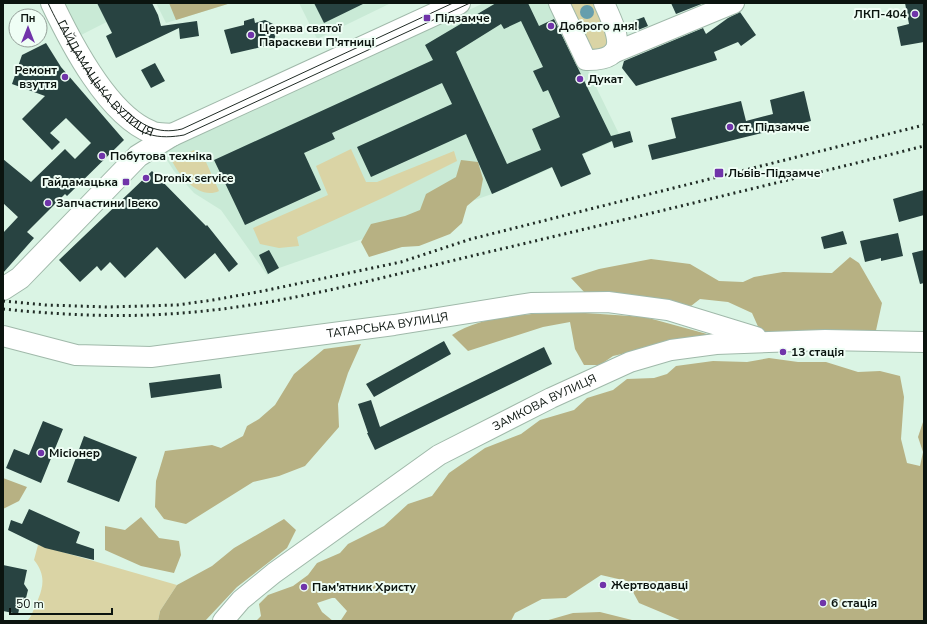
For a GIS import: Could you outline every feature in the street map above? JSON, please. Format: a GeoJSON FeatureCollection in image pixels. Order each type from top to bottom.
{"type":"FeatureCollection","features":[{"type":"Feature","properties":{"kind":"main road","name":"ГАЙДАМАЦЬКА ВУЛИЦЯ"},"geometry":{"type":"LineString","coordinates":[[52,3],[86,68],[109,98],[143,128],[152,133],[172,135]]}},
{"type":"Feature","properties":{"kind":"main road"},"geometry":{"type":"LineString","coordinates":[[3,289],[20,278],[138,156],[172,135],[459,3]]}},
{"type":"Feature","properties":{"kind":"street"},"geometry":{"type":"LineString","coordinates":[[559,3],[586,60],[602,60],[613,53],[734,3]]}},
{"type":"Feature","properties":{"kind":"street"},"geometry":{"type":"LineString","coordinates":[[604,3],[618,38],[618,46],[613,53]]}},
{"type":"Feature","properties":{"kind":"street","name":"ТАТАРСЬКА ВУЛИЦЯ"},"geometry":{"type":"LineString","coordinates":[[3,336],[76,354],[151,357],[394,325],[531,303],[608,302],[668,310],[769,341]]}},
{"type":"Feature","properties":{"kind":"street","name":"ЗАМКОВА ВУЛИЦЯ"},"geometry":{"type":"LineString","coordinates":[[223,621],[241,600],[274,573],[439,454],[558,395],[630,362],[671,350],[716,344],[769,341],[924,342]]}},
{"type":"Feature","properties":{"kind":"shaded area"},"geometry":{"type":"Polygon","coordinates":[[[63,3],[144,3],[81,35],[63,3]]]}},
{"type":"Feature","properties":{"kind":"shaded area"},"geometry":{"type":"Polygon","coordinates":[[[156,3],[231,3],[166,23],[156,3]]]}},
{"type":"Feature","properties":{"kind":"shaded area"},"geometry":{"type":"Polygon","coordinates":[[[169,3],[231,3],[176,20],[169,3]]]}},
{"type":"Feature","properties":{"kind":"shaded area"},"geometry":{"type":"Polygon","coordinates":[[[299,3],[391,3],[317,39],[299,3]]]}},
{"type":"Feature","properties":{"kind":"shaded area"},"geometry":{"type":"Polygon","coordinates":[[[484,3],[555,3],[621,138],[492,194],[279,268],[267,275],[221,210],[194,193],[174,171],[161,151],[484,3]]]}},
{"type":"Feature","properties":{"kind":"shaded area"},"geometry":{"type":"Polygon","coordinates":[[[567,3],[597,3],[615,42],[591,54],[567,3]]]}},
{"type":"Feature","properties":{"kind":"shaded area"},"geometry":{"type":"Polygon","coordinates":[[[351,149],[366,182],[377,182],[454,151],[457,161],[387,196],[297,237],[299,246],[279,248],[260,244],[253,228],[328,195],[316,166],[351,149]]]}},
{"type":"Feature","properties":{"kind":"shaded area"},"geometry":{"type":"Polygon","coordinates":[[[194,150],[206,162],[219,191],[212,193],[198,190],[185,180],[172,161],[194,150]]]}},
{"type":"Feature","properties":{"kind":"shaded area"},"geometry":{"type":"Polygon","coordinates":[[[461,160],[478,162],[483,179],[480,195],[467,206],[462,223],[450,234],[419,246],[402,247],[369,257],[361,242],[371,224],[405,216],[420,210],[426,194],[456,177],[461,160]]]}},
{"type":"Feature","properties":{"kind":"shaded area"},"geometry":{"type":"Polygon","coordinates":[[[850,257],[859,263],[882,303],[875,335],[784,336],[760,331],[752,313],[728,302],[700,299],[691,306],[644,299],[586,294],[571,278],[599,269],[651,259],[690,264],[719,281],[743,282],[754,277],[783,272],[832,273],[850,257]]]}},
{"type":"Feature","properties":{"kind":"shaded area"},"geometry":{"type":"Polygon","coordinates":[[[570,312],[645,317],[707,334],[707,343],[644,349],[613,356],[600,365],[584,365],[575,349],[570,322],[543,327],[468,351],[452,335],[464,328],[493,319],[509,316],[570,312]]]}},
{"type":"Feature","properties":{"kind":"shaded area"},"geometry":{"type":"Polygon","coordinates":[[[361,344],[348,373],[338,404],[339,427],[305,466],[279,476],[253,482],[186,524],[164,519],[155,507],[156,481],[165,451],[212,445],[221,448],[243,436],[247,426],[259,419],[275,405],[294,374],[324,349],[361,344]]]}},
{"type":"Feature","properties":{"kind":"shaded area"},"geometry":{"type":"Polygon","coordinates":[[[769,358],[798,362],[826,362],[858,372],[880,371],[900,376],[904,397],[901,439],[907,463],[920,466],[923,452],[918,437],[924,419],[924,621],[682,621],[639,603],[627,581],[601,575],[566,598],[542,599],[515,613],[511,621],[333,621],[256,621],[261,616],[259,604],[268,595],[293,586],[308,575],[317,563],[340,553],[348,544],[384,526],[408,504],[432,496],[449,473],[485,448],[521,434],[540,420],[574,410],[587,398],[613,390],[627,379],[654,378],[667,374],[676,366],[713,361],[747,362],[769,358]],[[332,598],[317,603],[322,612],[333,621],[341,620],[347,611],[335,598],[332,598]]]}},
{"type":"Feature","properties":{"kind":"shaded area"},"geometry":{"type":"Polygon","coordinates":[[[3,478],[27,487],[19,501],[3,509],[3,478]]]}},
{"type":"Feature","properties":{"kind":"shaded area"},"geometry":{"type":"Polygon","coordinates":[[[141,517],[159,538],[179,541],[181,555],[174,573],[141,566],[105,550],[105,526],[125,530],[141,517]]]}},
{"type":"Feature","properties":{"kind":"shaded area"},"geometry":{"type":"Polygon","coordinates":[[[284,519],[296,530],[287,548],[237,587],[205,621],[158,621],[160,611],[177,585],[212,566],[234,548],[284,519]]]}},
{"type":"Feature","properties":{"kind":"shaded area"},"geometry":{"type":"Polygon","coordinates":[[[38,545],[177,585],[160,611],[158,621],[24,621],[28,620],[31,616],[38,601],[42,587],[42,574],[34,560],[38,545]]]}},
{"type":"Feature","properties":{"kind":"shaded area"},"geometry":{"type":"Polygon","coordinates":[[[600,612],[636,621],[545,621],[573,613],[600,612]]]}},
{"type":"Feature","properties":{"kind":"water"},"geometry":{"type":"Polygon","coordinates":[[[584,5],[590,5],[594,9],[594,15],[590,19],[584,19],[580,15],[580,9],[584,5]]]}},
{"type":"Feature","properties":{"kind":"building"},"geometry":{"type":"Polygon","coordinates":[[[97,3],[152,3],[158,15],[161,26],[197,21],[199,36],[180,39],[179,28],[116,58],[106,36],[112,33],[97,3]]]}},
{"type":"Feature","properties":{"kind":"building"},"geometry":{"type":"Polygon","coordinates":[[[314,3],[365,3],[324,23],[314,3]]]}},
{"type":"Feature","properties":{"kind":"building"},"geometry":{"type":"Polygon","coordinates":[[[496,3],[528,3],[539,26],[554,19],[611,136],[630,131],[633,142],[614,148],[612,141],[582,154],[591,174],[561,187],[552,167],[492,194],[466,134],[371,177],[357,147],[452,104],[442,83],[332,133],[335,139],[304,153],[321,190],[245,225],[214,160],[433,60],[425,45],[496,3]],[[521,21],[504,29],[501,24],[456,52],[507,164],[541,150],[532,129],[560,117],[548,90],[543,92],[533,71],[543,67],[521,21]]]}},
{"type":"Feature","properties":{"kind":"building"},"geometry":{"type":"Polygon","coordinates":[[[671,3],[704,3],[676,14],[671,3]]]}},
{"type":"Feature","properties":{"kind":"building","name":"ЛКП-404"},"geometry":{"type":"Polygon","coordinates":[[[905,3],[924,3],[924,42],[901,46],[897,27],[909,24],[905,3]]]}},
{"type":"Feature","properties":{"kind":"building"},"geometry":{"type":"Polygon","coordinates":[[[740,12],[756,35],[741,46],[738,42],[714,52],[717,60],[636,86],[622,68],[624,61],[703,28],[706,34],[728,18],[740,12]]]}},
{"type":"Feature","properties":{"kind":"building"},"geometry":{"type":"Polygon","coordinates":[[[644,17],[648,26],[638,30],[633,21],[644,17]]]}},
{"type":"Feature","properties":{"kind":"building","name":"Церква святої Параскеви П'ятниці"},"geometry":{"type":"Polygon","coordinates":[[[254,18],[255,23],[265,20],[273,24],[276,33],[274,41],[270,45],[231,54],[224,30],[244,25],[244,21],[254,18]]]}},
{"type":"Feature","properties":{"kind":"building"},"geometry":{"type":"Polygon","coordinates":[[[48,46],[61,67],[124,140],[67,196],[65,194],[27,232],[34,238],[3,273],[3,233],[18,217],[3,203],[3,159],[31,182],[65,149],[75,159],[91,143],[66,118],[50,133],[60,142],[52,150],[22,119],[45,96],[12,84],[22,55],[36,48],[48,48],[48,46]]]}},
{"type":"Feature","properties":{"kind":"building"},"geometry":{"type":"Polygon","coordinates":[[[155,63],[165,81],[151,88],[141,70],[155,63]]]}},
{"type":"Feature","properties":{"kind":"building","name":"ст. Підзамче"},"geometry":{"type":"Polygon","coordinates":[[[804,91],[811,121],[652,160],[648,145],[676,138],[671,118],[741,101],[746,121],[773,114],[770,100],[804,91]]]}},
{"type":"Feature","properties":{"kind":"building"},"geometry":{"type":"Polygon","coordinates":[[[152,171],[206,226],[207,225],[238,264],[229,272],[215,253],[185,279],[157,247],[125,278],[110,262],[101,271],[97,266],[80,282],[59,260],[152,171]]]}},
{"type":"Feature","properties":{"kind":"building"},"geometry":{"type":"Polygon","coordinates":[[[924,190],[924,215],[899,222],[893,199],[924,190]]]}},
{"type":"Feature","properties":{"kind":"building"},"geometry":{"type":"Polygon","coordinates":[[[843,231],[847,244],[824,249],[821,237],[843,231]]]}},
{"type":"Feature","properties":{"kind":"building"},"geometry":{"type":"Polygon","coordinates":[[[898,233],[903,256],[881,261],[881,258],[865,262],[860,241],[898,233]]]}},
{"type":"Feature","properties":{"kind":"building"},"geometry":{"type":"Polygon","coordinates":[[[269,250],[279,268],[268,274],[259,255],[269,250]]]}},
{"type":"Feature","properties":{"kind":"building"},"geometry":{"type":"Polygon","coordinates":[[[924,250],[924,283],[920,284],[912,253],[924,250]]]}},
{"type":"Feature","properties":{"kind":"building"},"geometry":{"type":"Polygon","coordinates":[[[444,341],[451,354],[374,397],[366,384],[444,341]]]}},
{"type":"Feature","properties":{"kind":"building"},"geometry":{"type":"Polygon","coordinates":[[[544,347],[552,364],[375,450],[367,433],[358,404],[371,400],[380,427],[544,347]]]}},
{"type":"Feature","properties":{"kind":"building"},"geometry":{"type":"Polygon","coordinates":[[[220,374],[222,388],[151,398],[149,383],[220,374]]]}},
{"type":"Feature","properties":{"kind":"building"},"geometry":{"type":"Polygon","coordinates":[[[43,421],[63,429],[41,483],[6,468],[14,449],[29,455],[43,421]]]}},
{"type":"Feature","properties":{"kind":"building"},"geometry":{"type":"Polygon","coordinates":[[[84,436],[137,457],[119,502],[67,482],[84,436]]]}},
{"type":"Feature","properties":{"kind":"building"},"geometry":{"type":"Polygon","coordinates":[[[29,509],[80,532],[76,543],[94,549],[94,560],[45,548],[8,530],[11,520],[22,524],[29,509]]]}},
{"type":"Feature","properties":{"kind":"building"},"geometry":{"type":"Polygon","coordinates":[[[3,565],[27,570],[24,584],[28,590],[26,598],[21,601],[18,614],[3,611],[3,565]]]}},
{"type":"Feature","properties":{"kind":"tram line"},"geometry":{"type":"LineString","coordinates":[[48,3],[65,36],[90,77],[119,114],[134,127],[148,134],[166,137],[184,135],[470,3]]}},
{"type":"Feature","properties":{"kind":"tram line"},"geometry":{"type":"LineString","coordinates":[[123,108],[143,124],[150,127],[165,131],[182,129],[453,3]]}},
{"type":"Feature","properties":{"kind":"railway"},"geometry":{"type":"LineString","coordinates":[[3,301],[46,305],[108,307],[177,305],[263,291],[401,262],[471,239],[924,125]]}},
{"type":"Feature","properties":{"kind":"railway"},"geometry":{"type":"LineString","coordinates":[[3,309],[115,316],[160,315],[222,309],[262,303],[341,288],[924,146]]}},
{"type":"Feature","properties":{"kind":"place","name":"ЛКП-404"},"geometry":{"type":"Point","coordinates":[915,14]}},
{"type":"Feature","properties":{"kind":"place","name":"Підзамче"},"geometry":{"type":"Point","coordinates":[427,18]}},
{"type":"Feature","properties":{"kind":"place","name":"Доброго дня!"},"geometry":{"type":"Point","coordinates":[551,26]}},
{"type":"Feature","properties":{"kind":"place","name":"Церква святої Параскеви П'ятниці"},"geometry":{"type":"Point","coordinates":[251,35]}},
{"type":"Feature","properties":{"kind":"place","name":"Ремонт взуття"},"geometry":{"type":"Point","coordinates":[65,77]}},
{"type":"Feature","properties":{"kind":"place","name":"Дукат"},"geometry":{"type":"Point","coordinates":[580,79]}},
{"type":"Feature","properties":{"kind":"place","name":"ст. Підзамче"},"geometry":{"type":"Point","coordinates":[730,127]}},
{"type":"Feature","properties":{"kind":"place","name":"Побутова техніка"},"geometry":{"type":"Point","coordinates":[102,156]}},
{"type":"Feature","properties":{"kind":"place","name":"Львів-Підзамче"},"geometry":{"type":"Point","coordinates":[719,173]}},
{"type":"Feature","properties":{"kind":"place","name":"Dronix service"},"geometry":{"type":"Point","coordinates":[146,178]}},
{"type":"Feature","properties":{"kind":"place","name":"Гайдамацька"},"geometry":{"type":"Point","coordinates":[126,182]}},
{"type":"Feature","properties":{"kind":"place","name":"Запчастини Івеко"},"geometry":{"type":"Point","coordinates":[48,203]}},
{"type":"Feature","properties":{"kind":"place","name":"13 стація"},"geometry":{"type":"Point","coordinates":[783,352]}},
{"type":"Feature","properties":{"kind":"place","name":"Місіонер"},"geometry":{"type":"Point","coordinates":[41,453]}},
{"type":"Feature","properties":{"kind":"place","name":"Жертводавцi"},"geometry":{"type":"Point","coordinates":[603,585]}},
{"type":"Feature","properties":{"kind":"place","name":"Пам'ятник Христу"},"geometry":{"type":"Point","coordinates":[304,587]}},
{"type":"Feature","properties":{"kind":"place","name":"6 стація"},"geometry":{"type":"Point","coordinates":[823,603]}}]}
